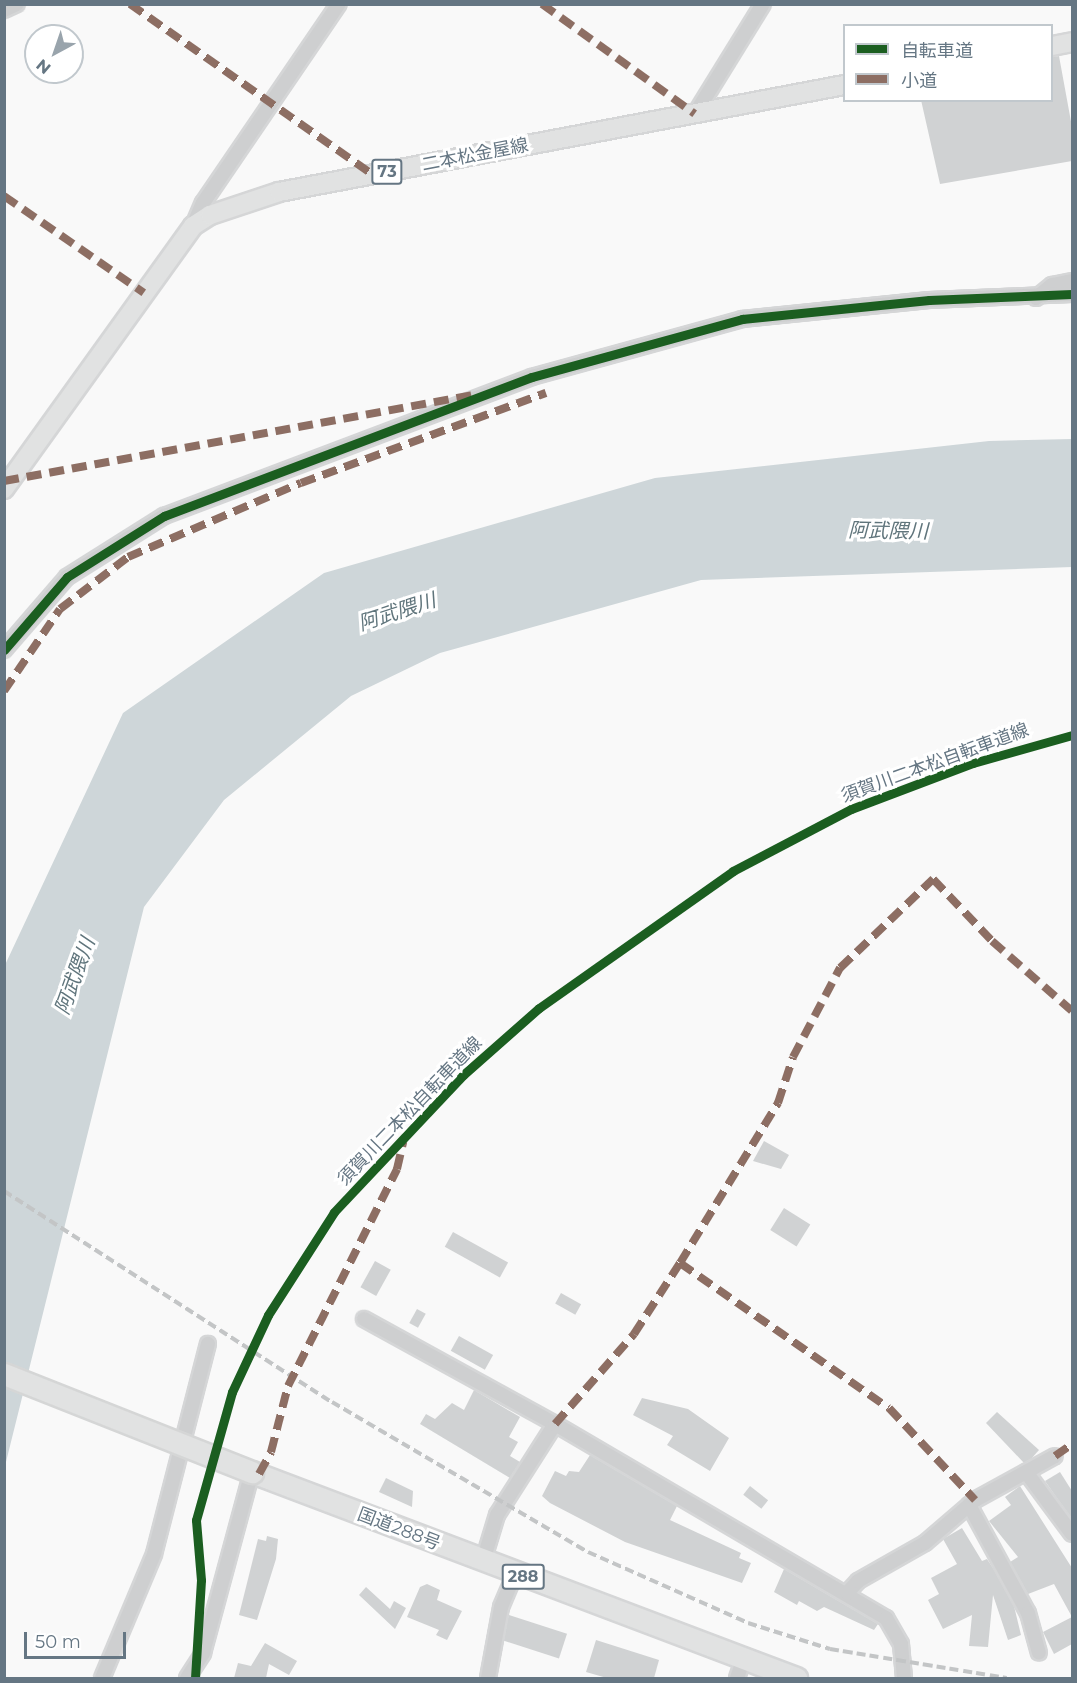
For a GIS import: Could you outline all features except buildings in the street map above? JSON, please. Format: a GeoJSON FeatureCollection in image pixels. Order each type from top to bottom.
{"type":"FeatureCollection","features":[{"type":"Feature","properties":{"kind":"highway","name":"国道288号"},"geometry":{"type":"LineString","coordinates":[[4,1374],[483,1561],[740,1670],[796,1678]]}},
{"type":"Feature","properties":{"kind":"main road"},"geometry":{"type":"LineString","coordinates":[[1053,46],[1072,42]]}},
{"type":"Feature","properties":{"kind":"main road","name":"二本松金屋線"},"geometry":{"type":"LineString","coordinates":[[193,225],[279,192],[843,85]]}},
{"type":"Feature","properties":{"kind":"main road"},"geometry":{"type":"LineString","coordinates":[[4,489],[193,225]]}},
{"type":"Feature","properties":{"kind":"street"},"geometry":{"type":"LineString","coordinates":[[4,10],[17,4]]}},
{"type":"Feature","properties":{"kind":"street"},"geometry":{"type":"LineString","coordinates":[[193,225],[203,203],[339,4]]}},
{"type":"Feature","properties":{"kind":"street"},"geometry":{"type":"LineString","coordinates":[[695,114],[763,4]]}},
{"type":"Feature","properties":{"kind":"street"},"geometry":{"type":"LineString","coordinates":[[1036,297],[1052,285],[1072,281]]}},
{"type":"Feature","properties":{"kind":"street"},"geometry":{"type":"LineString","coordinates":[[4,650],[67,577],[164,516],[532,377],[742,319],[929,300],[1072,294]]}},
{"type":"Feature","properties":{"kind":"street"},"geometry":{"type":"LineString","coordinates":[[364,1319],[555,1424],[848,1593],[893,1626],[904,1678]]}},
{"type":"Feature","properties":{"kind":"street"},"geometry":{"type":"LineString","coordinates":[[102,1678],[154,1554],[208,1344]]}},
{"type":"Feature","properties":{"kind":"street"},"geometry":{"type":"LineString","coordinates":[[483,1561],[497,1515],[555,1424]]}},
{"type":"Feature","properties":{"kind":"street"},"geometry":{"type":"LineString","coordinates":[[848,1593],[858,1581],[925,1543],[969,1505],[1055,1456]]}},
{"type":"Feature","properties":{"kind":"street"},"geometry":{"type":"LineString","coordinates":[[187,1678],[203,1653],[252,1472]]}},
{"type":"Feature","properties":{"kind":"street"},"geometry":{"type":"LineString","coordinates":[[1026,1472],[1072,1534]]}},
{"type":"Feature","properties":{"kind":"street"},"geometry":{"type":"LineString","coordinates":[[969,1505],[1028,1614],[1039,1653]]}},
{"type":"Feature","properties":{"kind":"street"},"geometry":{"type":"LineString","coordinates":[[488,1678],[501,1607],[515,1574]]}},
{"type":"Feature","properties":{"kind":"water","name":"阿武隈川"},"geometry":{"type":"Polygon","coordinates":[[[1072,439],[1072,567],[701,580],[440,653],[351,696],[224,800],[144,907],[5,1466],[5,965],[123,713],[324,573],[655,478],[989,441],[1072,439]]]}},
{"type":"Feature","properties":{"kind":"railway"},"geometry":{"type":"LineString","coordinates":[[4,1191],[332,1402],[588,1552],[748,1623],[830,1649],[1007,1678]]}},
{"type":"Feature","properties":{"kind":"marked path"},"geometry":{"type":"LineString","coordinates":[[130,4],[372,174]]}},
{"type":"Feature","properties":{"kind":"marked path"},"geometry":{"type":"LineString","coordinates":[[542,4],[695,114]]}},
{"type":"Feature","properties":{"kind":"marked path"},"geometry":{"type":"LineString","coordinates":[[4,196],[144,293]]}},
{"type":"Feature","properties":{"kind":"marked path"},"geometry":{"type":"LineString","coordinates":[[4,691],[60,609],[128,557],[301,483],[546,393]]}},
{"type":"Feature","properties":{"kind":"marked path"},"geometry":{"type":"LineString","coordinates":[[4,481],[472,395]]}},
{"type":"Feature","properties":{"kind":"marked path"},"geometry":{"type":"LineString","coordinates":[[555,1424],[634,1334],[680,1263],[778,1103],[793,1057],[840,968],[933,879],[992,941],[1072,1011]]}},
{"type":"Feature","properties":{"kind":"marked path"},"geometry":{"type":"LineString","coordinates":[[259,1474],[271,1452],[288,1386],[397,1169],[403,1142]]}},
{"type":"Feature","properties":{"kind":"marked path"},"geometry":{"type":"LineString","coordinates":[[680,1263],[889,1408],[975,1500]]}},
{"type":"Feature","properties":{"kind":"marked path"},"geometry":{"type":"LineString","coordinates":[[1055,1456],[1072,1444]]}},
{"type":"Feature","properties":{"kind":"cycle path"},"geometry":{"type":"LineString","coordinates":[[4,650],[67,577],[164,516],[532,377],[742,319],[929,300],[1072,294]]}},
{"type":"Feature","properties":{"kind":"cycle path","name":"須賀川二本松自転車道線"},"geometry":{"type":"LineString","coordinates":[[195,1678],[201,1580],[196,1520],[232,1392],[268,1315],[334,1212],[463,1075],[539,1008],[733,871],[851,809],[973,763],[1072,735]]}}]}
